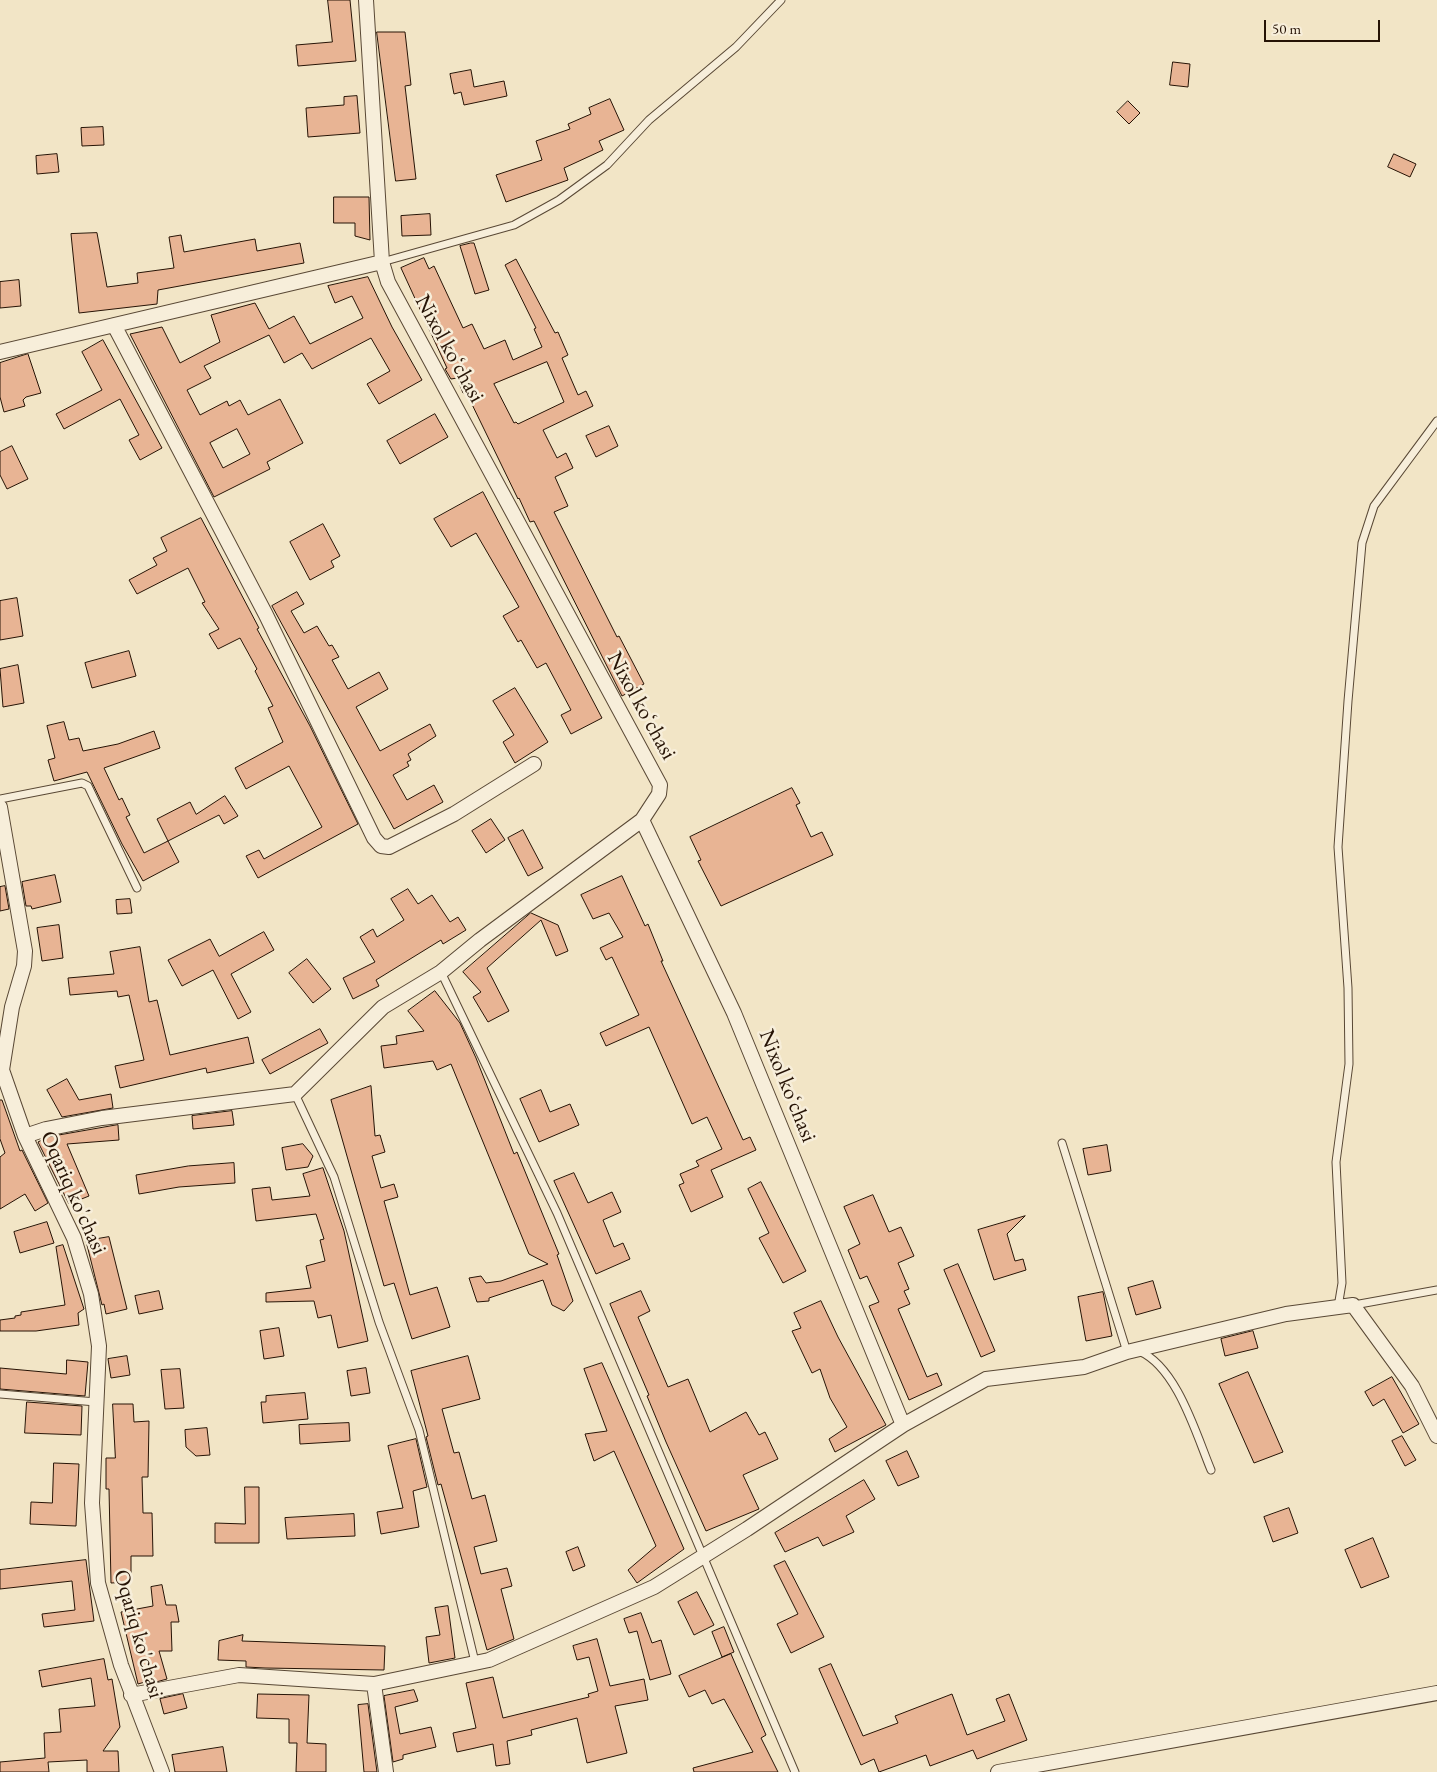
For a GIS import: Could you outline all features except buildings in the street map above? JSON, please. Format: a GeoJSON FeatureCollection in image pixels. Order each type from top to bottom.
{"type":"FeatureCollection","features":[{"type":"Feature","properties":{"kind":"street","name":"Nixol koʻchasi"},"geometry":{"type":"LineString","coordinates":[[366,0],[382,262],[388,282],[660,785],[659,794],[642,820],[734,1012],[903,1425]]}},
{"type":"Feature","properties":{"kind":"street"},"geometry":{"type":"LineString","coordinates":[[0,352],[382,262]]}},
{"type":"Feature","properties":{"kind":"street"},"geometry":{"type":"LineString","coordinates":[[114,324],[266,614],[374,838],[382,846],[390,847],[454,814],[534,764]]}},
{"type":"Feature","properties":{"kind":"street","name":"Oqariq ko'chasi"},"geometry":{"type":"LineString","coordinates":[[0,807],[26,951],[24,966],[12,1007],[1,1066],[25,1136],[74,1238],[91,1294],[98,1346],[92,1503],[98,1583],[131,1695],[162,1772]]}},
{"type":"Feature","properties":{"kind":"street"},"geometry":{"type":"LineString","coordinates":[[25,1136],[46,1129],[102,1118],[295,1094],[384,1007],[441,972],[480,940],[642,820]]}},
{"type":"Feature","properties":{"kind":"street"},"geometry":{"type":"LineString","coordinates":[[131,1695],[238,1676],[374,1684],[489,1660],[654,1587],[903,1425],[986,1379],[1084,1367],[1132,1351],[1286,1314],[1353,1305],[1412,1386],[1437,1436]]}},
{"type":"Feature","properties":{"kind":"street"},"geometry":{"type":"LineString","coordinates":[[374,1684],[386,1772]]}},
{"type":"Feature","properties":{"kind":"street"},"geometry":{"type":"LineString","coordinates":[[998,1772],[1437,1693]]}},
{"type":"Feature","properties":{"kind":"lane"},"geometry":{"type":"LineString","coordinates":[[382,262],[514,225],[559,200],[607,165],[649,120],[736,46],[781,0]]}},
{"type":"Feature","properties":{"kind":"lane"},"geometry":{"type":"LineString","coordinates":[[1338,1307],[1342,1283],[1336,1162],[1349,1064],[1348,988],[1338,847],[1348,701],[1362,543],[1374,506],[1437,421]]}},
{"type":"Feature","properties":{"kind":"lane"},"geometry":{"type":"LineString","coordinates":[[0,799],[82,783],[88,786],[138,888]]}},
{"type":"Feature","properties":{"kind":"lane"},"geometry":{"type":"LineString","coordinates":[[441,972],[557,1213],[795,1772]]}},
{"type":"Feature","properties":{"kind":"lane"},"geometry":{"type":"LineString","coordinates":[[295,1094],[334,1177],[379,1322],[419,1430],[475,1662]]}},
{"type":"Feature","properties":{"kind":"lane"},"geometry":{"type":"LineString","coordinates":[[1062,1143],[1132,1351],[1151,1356],[1178,1392],[1211,1470]]}},
{"type":"Feature","properties":{"kind":"lane"},"geometry":{"type":"LineString","coordinates":[[1353,1305],[1437,1290]]}},
{"type":"Feature","properties":{"kind":"lane"},"geometry":{"type":"LineString","coordinates":[[0,1394],[96,1402]]}}]}
